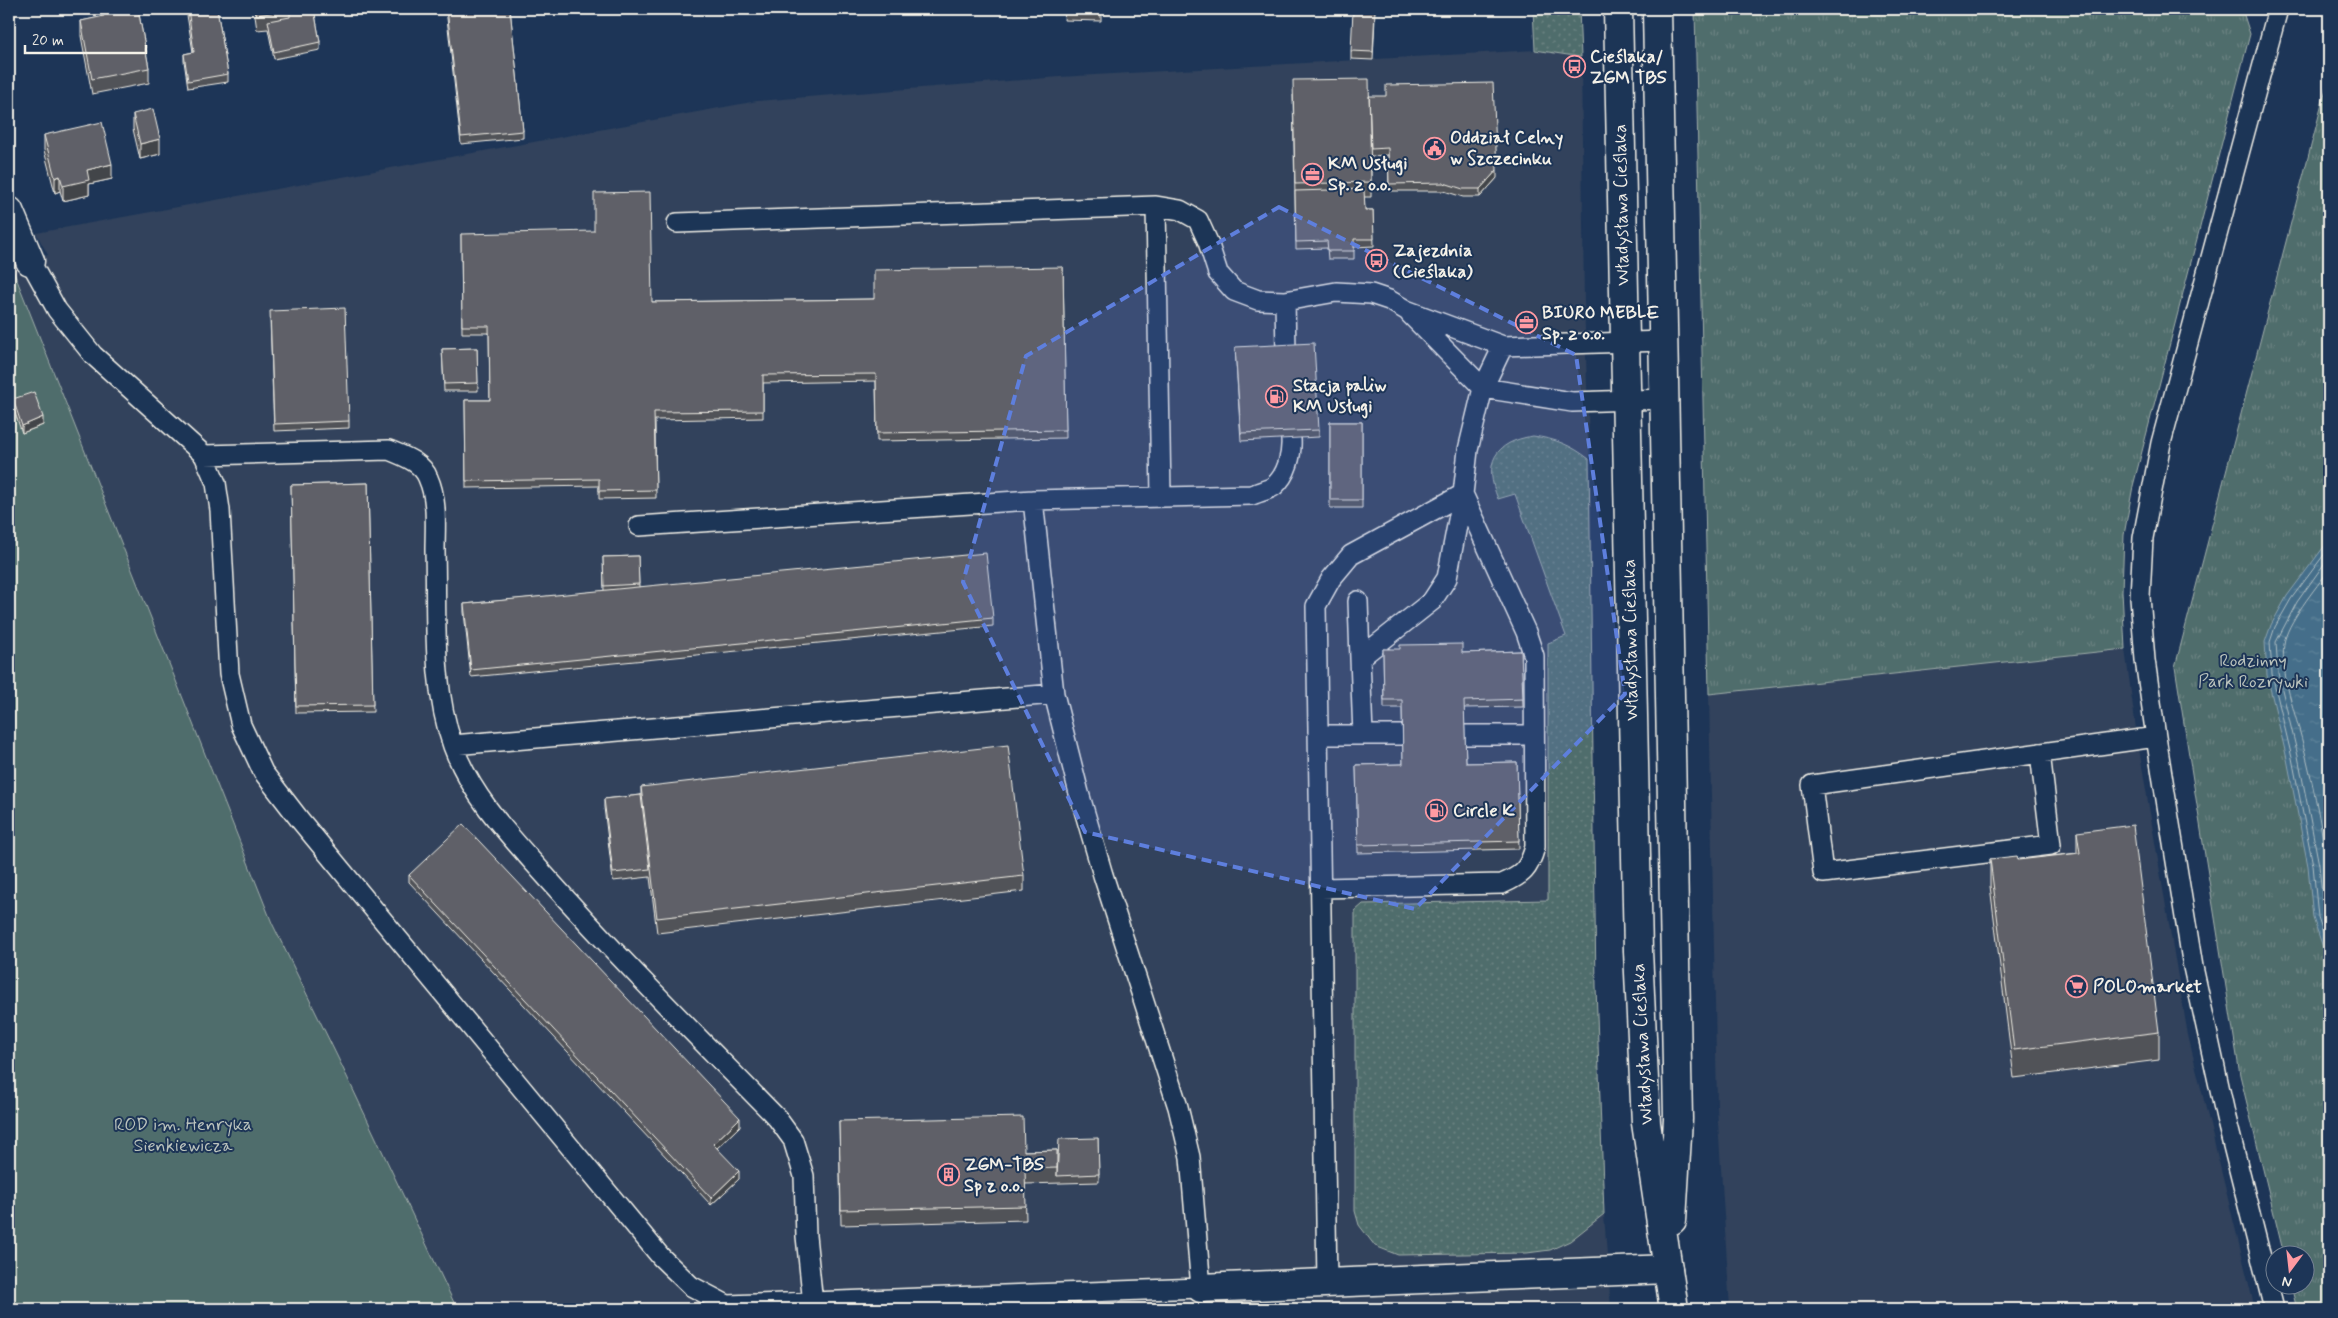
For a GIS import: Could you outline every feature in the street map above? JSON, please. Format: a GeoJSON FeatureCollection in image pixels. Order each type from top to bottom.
{"type":"FeatureCollection","features":[{"type":"Feature","properties":{"kind":"street","name":"Władysława Cieślaka"},"geometry":{"type":"LineString","coordinates":[[1618,9],[1638,951],[1646,1123],[1674,1309]]}},
{"type":"Feature","properties":{"kind":"street","name":"Władysława Cieślaka"},"geometry":{"type":"LineString","coordinates":[[1657,9],[1678,1119],[1668,1269]]}},
{"type":"Feature","properties":{"kind":"street"},"geometry":{"type":"LineString","coordinates":[[9,211],[30,261]]}},
{"type":"Feature","properties":{"kind":"street"},"geometry":{"type":"LineString","coordinates":[[1201,1288],[1327,1281],[1668,1269]]}},
{"type":"Feature","properties":{"kind":"lane"},"geometry":{"type":"LineString","coordinates":[[2274,1309],[2226,1118],[2193,967],[2156,737],[2140,597],[2143,538],[2149,498],[2166,424],[2278,9]]}},
{"type":"Feature","properties":{"kind":"lane"},"geometry":{"type":"LineString","coordinates":[[677,224],[1156,206],[1180,210],[1198,220],[1208,242],[1218,273],[1234,292],[1258,300],[1285,301],[1336,292],[1372,294],[1389,300],[1406,310],[1503,346],[1625,341],[1664,342]]}},
{"type":"Feature","properties":{"kind":"lane"},"geometry":{"type":"LineString","coordinates":[[1156,206],[1161,496]]}},
{"type":"Feature","properties":{"kind":"lane"},"geometry":{"type":"LineString","coordinates":[[30,261],[57,310],[93,355],[204,456],[216,483],[220,510],[229,674],[241,725],[263,772],[312,835],[661,1257],[691,1286],[727,1305],[812,1304],[1201,1288],[1190,1157],[1178,1107],[1103,875],[1079,794],[1054,694],[1033,500]]}},
{"type":"Feature","properties":{"kind":"lane"},"geometry":{"type":"LineString","coordinates":[[1285,301],[1286,352]]}},
{"type":"Feature","properties":{"kind":"lane"},"geometry":{"type":"LineString","coordinates":[[1406,310],[1483,388],[1572,402],[1665,399]]}},
{"type":"Feature","properties":{"kind":"lane"},"geometry":{"type":"LineString","coordinates":[[1360,658],[1432,601],[1447,578],[1463,494],[1468,450],[1483,388],[1503,346]]}},
{"type":"Feature","properties":{"kind":"lane"},"geometry":{"type":"LineString","coordinates":[[639,526],[1033,500],[1252,494],[1274,486],[1286,470],[1292,450],[1291,439]]}},
{"type":"Feature","properties":{"kind":"lane"},"geometry":{"type":"LineString","coordinates":[[204,456],[389,450],[411,458],[428,476],[434,504],[437,653],[442,700],[452,745],[468,782],[486,809],[595,932],[777,1118],[793,1140],[804,1176],[806,1236],[812,1304]]}},
{"type":"Feature","properties":{"kind":"lane"},"geometry":{"type":"LineString","coordinates":[[1321,888],[1502,884],[1519,876],[1530,863],[1535,847],[1534,656],[1526,632],[1463,494]]}},
{"type":"Feature","properties":{"kind":"lane"},"geometry":{"type":"LineString","coordinates":[[1327,1281],[1316,606],[1330,579],[1351,555],[1463,494]]}},
{"type":"Feature","properties":{"kind":"lane"},"geometry":{"type":"LineString","coordinates":[[1358,601],[1363,735]]}},
{"type":"Feature","properties":{"kind":"lane"},"geometry":{"type":"LineString","coordinates":[[452,745],[1054,694]]}},
{"type":"Feature","properties":{"kind":"lane"},"geometry":{"type":"LineString","coordinates":[[1318,735],[1534,735]]}},
{"type":"Feature","properties":{"kind":"lane"},"geometry":{"type":"LineString","coordinates":[[2040,753],[2051,845],[1823,873],[1812,785],[2040,753],[2156,737]]}},
{"type":"Feature","properties":{"kind":"highlighted area"},"geometry":{"type":"Polygon","coordinates":[[[1279,207],[1576,355],[1625,694],[1415,909],[1085,832],[963,582],[1026,356],[1279,207]]]}},
{"type":"Feature","properties":{"kind":"shaded area"},"geometry":{"type":"Polygon","coordinates":[[[1535,50],[1581,57],[1584,301],[1591,496],[1596,986],[1604,1214],[1611,1309],[457,1309],[272,923],[12,267],[48,255],[36,233],[757,101],[1059,77],[1535,50]]]}},
{"type":"Feature","properties":{"kind":"shaded area"},"geometry":{"type":"Polygon","coordinates":[[[2125,649],[2138,743],[2188,1035],[2255,1309],[1730,1309],[1717,1107],[1709,694],[2125,649]]]}},
{"type":"Feature","properties":{"kind":"green space"},"geometry":{"type":"Polygon","coordinates":[[[1533,9],[1579,9],[1581,57],[1535,50],[1533,9]]]}},
{"type":"Feature","properties":{"kind":"green space"},"geometry":{"type":"Polygon","coordinates":[[[1695,9],[2242,9],[2250,34],[2133,486],[2124,535],[2122,591],[2125,649],[1709,694],[1695,9]]]}},
{"type":"Feature","properties":{"kind":"green space","name":"Rodzinny Park Rozrywki"},"geometry":{"type":"Polygon","coordinates":[[[2329,77],[2329,1309],[2297,1309],[2294,1296],[2316,1296],[2316,1246],[2282,1246],[2240,1075],[2175,667],[2329,77]]]}},
{"type":"Feature","properties":{"kind":"green space","name":"ROD im. Henryka Sienkiewicza"},"geometry":{"type":"Polygon","coordinates":[[[9,260],[272,923],[457,1309],[9,1309],[9,260]]]}},
{"type":"Feature","properties":{"kind":"green space"},"geometry":{"type":"Polygon","coordinates":[[[1533,436],[1563,443],[1589,459],[1596,986],[1604,1214],[1570,1241],[1550,1250],[1527,1253],[1398,1255],[1375,1246],[1359,1225],[1355,1211],[1355,911],[1363,904],[1548,900],[1548,643],[1566,636],[1515,494],[1498,499],[1492,475],[1492,465],[1495,456],[1501,449],[1509,443],[1533,436]]]}},
{"type":"Feature","properties":{"kind":"water"},"geometry":{"type":"Polygon","coordinates":[[[2329,540],[2329,965],[2313,918],[2308,866],[2287,759],[2267,675],[2265,642],[2271,625],[2287,596],[2329,540]]]}},
{"type":"Feature","properties":{"kind":"building"},"geometry":{"type":"Polygon","coordinates":[[[102,9],[138,9],[149,68],[92,79],[81,21],[104,16],[102,9]]]}},
{"type":"Feature","properties":{"kind":"building"},"geometry":{"type":"Polygon","coordinates":[[[188,9],[217,9],[228,74],[188,81],[184,54],[194,52],[188,9]]]}},
{"type":"Feature","properties":{"kind":"building"},"geometry":{"type":"Polygon","coordinates":[[[256,9],[290,9],[290,10],[257,15],[256,9]]]}},
{"type":"Feature","properties":{"kind":"building"},"geometry":{"type":"Polygon","coordinates":[[[290,9],[314,9],[320,42],[274,52],[268,21],[290,17],[290,9]]]}},
{"type":"Feature","properties":{"kind":"building"},"geometry":{"type":"Polygon","coordinates":[[[447,9],[510,9],[523,131],[461,137],[447,9]]]}},
{"type":"Feature","properties":{"kind":"building"},"geometry":{"type":"Polygon","coordinates":[[[1065,9],[1101,9],[1101,14],[1064,13],[1065,9]]]}},
{"type":"Feature","properties":{"kind":"building"},"geometry":{"type":"Polygon","coordinates":[[[1353,10],[1375,10],[1373,52],[1351,51],[1353,10]]]}},
{"type":"Feature","properties":{"kind":"building"},"geometry":{"type":"Polygon","coordinates":[[[1369,79],[1371,182],[1295,184],[1293,80],[1369,79]]]}},
{"type":"Feature","properties":{"kind":"building","name":"Oddział Celny w Szczecinku"},"geometry":{"type":"Polygon","coordinates":[[[1493,83],[1497,170],[1480,189],[1463,189],[1444,183],[1389,184],[1388,148],[1371,149],[1369,96],[1386,96],[1386,85],[1493,83]]]}},
{"type":"Feature","properties":{"kind":"building"},"geometry":{"type":"Polygon","coordinates":[[[153,109],[160,139],[140,144],[133,114],[153,109]]]}},
{"type":"Feature","properties":{"kind":"building"},"geometry":{"type":"Polygon","coordinates":[[[102,122],[112,164],[87,170],[89,180],[63,186],[60,176],[55,178],[44,135],[102,122]]]}},
{"type":"Feature","properties":{"kind":"building"},"geometry":{"type":"Polygon","coordinates":[[[1364,189],[1365,210],[1373,210],[1374,239],[1354,239],[1354,251],[1328,251],[1327,241],[1296,242],[1295,191],[1364,189]]]}},
{"type":"Feature","properties":{"kind":"building"},"geometry":{"type":"Polygon","coordinates":[[[650,192],[652,302],[874,299],[874,270],[1063,267],[1066,430],[877,433],[876,374],[763,375],[763,411],[654,412],[656,490],[599,491],[599,479],[466,481],[465,400],[490,400],[489,326],[462,326],[461,234],[594,231],[594,193],[650,192]]]}},
{"type":"Feature","properties":{"kind":"building"},"geometry":{"type":"Polygon","coordinates":[[[345,308],[349,421],[274,424],[270,311],[345,308]]]}},
{"type":"Feature","properties":{"kind":"building","name":"Stacja paliw KM Usługi"},"geometry":{"type":"Polygon","coordinates":[[[1314,343],[1319,430],[1241,433],[1235,347],[1314,343]]]}},
{"type":"Feature","properties":{"kind":"building"},"geometry":{"type":"Polygon","coordinates":[[[477,348],[478,383],[444,384],[442,349],[477,348]]]}},
{"type":"Feature","properties":{"kind":"building"},"geometry":{"type":"Polygon","coordinates":[[[34,392],[43,417],[22,426],[13,399],[34,392]]]}},
{"type":"Feature","properties":{"kind":"building"},"geometry":{"type":"Polygon","coordinates":[[[1330,422],[1362,422],[1362,500],[1330,500],[1330,422]]]}},
{"type":"Feature","properties":{"kind":"building"},"geometry":{"type":"Polygon","coordinates":[[[368,483],[373,705],[296,706],[291,485],[368,483]]]}},
{"type":"Feature","properties":{"kind":"building"},"geometry":{"type":"Polygon","coordinates":[[[986,553],[993,618],[471,670],[464,604],[986,553]]]}},
{"type":"Feature","properties":{"kind":"building"},"geometry":{"type":"Polygon","coordinates":[[[638,556],[639,584],[604,586],[603,557],[638,556]]]}},
{"type":"Feature","properties":{"kind":"building"},"geometry":{"type":"Polygon","coordinates":[[[1462,644],[1462,653],[1521,651],[1523,699],[1464,701],[1466,763],[1517,762],[1519,841],[1358,845],[1356,765],[1403,764],[1402,700],[1384,700],[1383,649],[1400,649],[1400,645],[1462,644]]]}},
{"type":"Feature","properties":{"kind":"building"},"geometry":{"type":"Polygon","coordinates":[[[1008,745],[1024,876],[657,918],[641,787],[1008,745]]]}},
{"type":"Feature","properties":{"kind":"building"},"geometry":{"type":"Polygon","coordinates":[[[641,795],[650,869],[613,873],[604,799],[641,795]]]}},
{"type":"Feature","properties":{"kind":"building"},"geometry":{"type":"Polygon","coordinates":[[[463,824],[740,1118],[713,1144],[739,1171],[711,1198],[409,875],[463,824]]]}},
{"type":"Feature","properties":{"kind":"building","name":"POLOmarket"},"geometry":{"type":"Polygon","coordinates":[[[2133,825],[2159,1032],[2014,1050],[1990,859],[2017,856],[2018,860],[2080,853],[2077,832],[2133,825]]]}},
{"type":"Feature","properties":{"kind":"building","name":"ZGM-TBS Sp z o.o."},"geometry":{"type":"Polygon","coordinates":[[[1023,1117],[1024,1151],[1057,1150],[1057,1168],[1025,1169],[1026,1206],[841,1210],[839,1121],[1023,1117]]]}},
{"type":"Feature","properties":{"kind":"building"},"geometry":{"type":"Polygon","coordinates":[[[1098,1138],[1099,1174],[1057,1176],[1059,1139],[1098,1138]]]}},
{"type":"Feature","properties":{"kind":"place","name":"Cieślaka/ ZGM TBS"},"geometry":{"type":"Point","coordinates":[1574,67]}},
{"type":"Feature","properties":{"kind":"place","name":"Oddział Celny w Szczecinku"},"geometry":{"type":"Point","coordinates":[1434,148]}},
{"type":"Feature","properties":{"kind":"place","name":"KM Usługi Sp. z o.o."},"geometry":{"type":"Point","coordinates":[1312,174]}},
{"type":"Feature","properties":{"kind":"place","name":"Zajezdnia (Cieślaka)"},"geometry":{"type":"Point","coordinates":[1377,261]}},
{"type":"Feature","properties":{"kind":"place","name":"BIURO MEBLE Sp. z o.o."},"geometry":{"type":"Point","coordinates":[1526,323]}},
{"type":"Feature","properties":{"kind":"place","name":"Stacja paliw KM Usługi"},"geometry":{"type":"Point","coordinates":[1277,396]}},
{"type":"Feature","properties":{"kind":"place","name":"Circle K"},"geometry":{"type":"Point","coordinates":[1437,811]}},
{"type":"Feature","properties":{"kind":"place","name":"POLOmarket"},"geometry":{"type":"Point","coordinates":[2077,987]}},
{"type":"Feature","properties":{"kind":"place","name":"ZGM-TBS Sp z o.o."},"geometry":{"type":"Point","coordinates":[948,1175]}}]}
